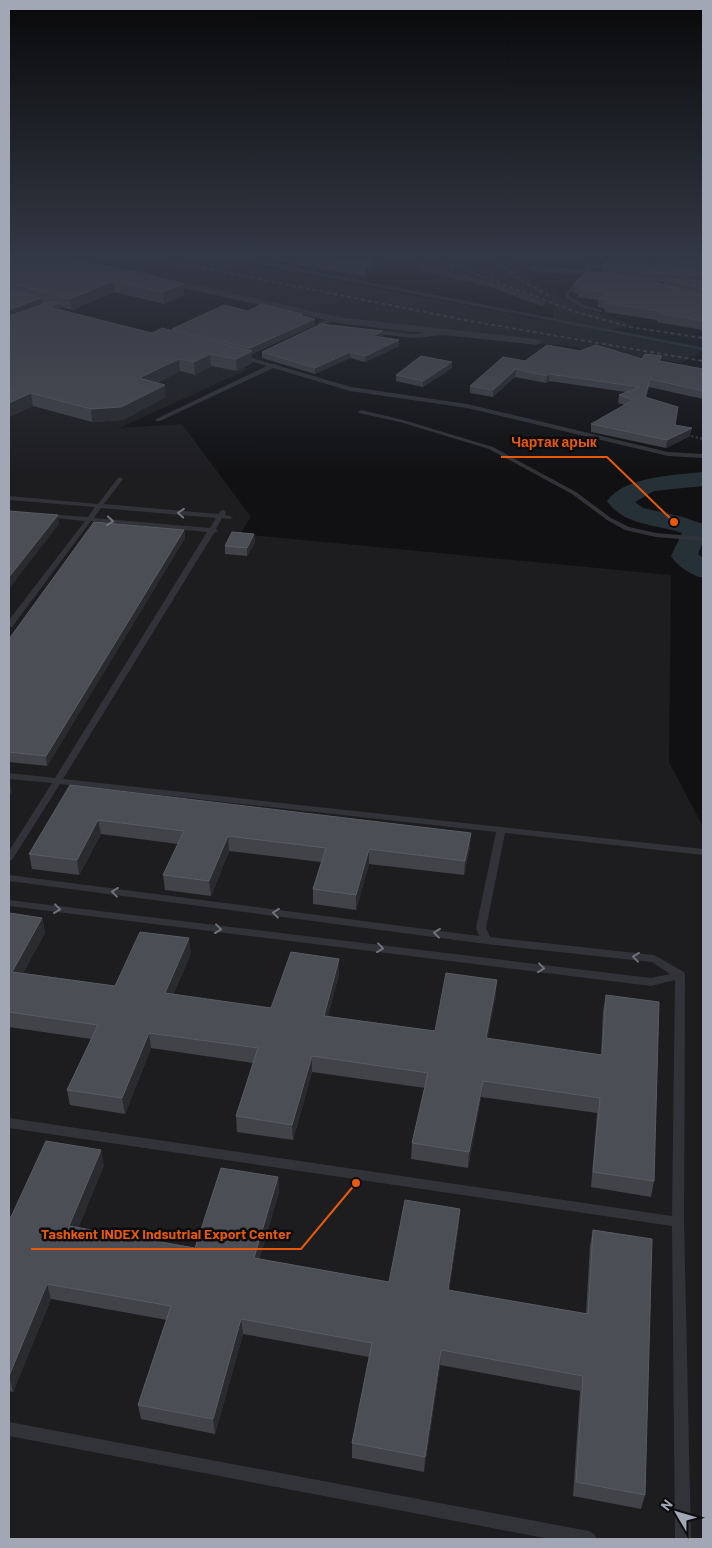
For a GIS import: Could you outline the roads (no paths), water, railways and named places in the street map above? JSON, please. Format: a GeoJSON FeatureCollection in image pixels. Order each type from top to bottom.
{"type":"FeatureCollection","features":[{"type":"Feature","properties":{"kind":"street"},"geometry":{"type":"LineString","coordinates":[[412,329],[537,342]]}},
{"type":"Feature","properties":{"kind":"lane"},"geometry":{"type":"LineString","coordinates":[[369,332],[413,336],[446,332]]}},
{"type":"Feature","properties":{"kind":"lane"},"geometry":{"type":"LineString","coordinates":[[232,354],[350,388],[467,406],[668,454],[703,456]]}},
{"type":"Feature","properties":{"kind":"lane"},"geometry":{"type":"LineString","coordinates":[[251,359],[258,355]]}},
{"type":"Feature","properties":{"kind":"lane"},"geometry":{"type":"LineString","coordinates":[[158,420],[274,365]]}},
{"type":"Feature","properties":{"kind":"lane"},"geometry":{"type":"LineString","coordinates":[[362,412],[401,420],[491,448],[574,493],[609,519],[621,525],[656,536],[703,539]]}},
{"type":"Feature","properties":{"kind":"lane"},"geometry":{"type":"LineString","coordinates":[[9,626],[120,479]]}},
{"type":"Feature","properties":{"kind":"lane"},"geometry":{"type":"LineString","coordinates":[[9,498],[224,515],[9,858]]}},
{"type":"Feature","properties":{"kind":"lane"},"geometry":{"type":"LineString","coordinates":[[36,514],[214,531]]}},
{"type":"Feature","properties":{"kind":"lane"},"geometry":{"type":"LineString","coordinates":[[9,776],[703,852]]}},
{"type":"Feature","properties":{"kind":"lane"},"geometry":{"type":"LineString","coordinates":[[486,940],[481,928],[502,830]]}},
{"type":"Feature","properties":{"kind":"lane"},"geometry":{"type":"LineString","coordinates":[[9,878],[486,940],[654,959],[680,975]]}},
{"type":"Feature","properties":{"kind":"lane"},"geometry":{"type":"LineString","coordinates":[[9,903],[651,982],[680,975]]}},
{"type":"Feature","properties":{"kind":"lane"},"geometry":{"type":"LineString","coordinates":[[680,975],[678,1222],[683,1539]]}},
{"type":"Feature","properties":{"kind":"lane"},"geometry":{"type":"LineString","coordinates":[[9,1122],[678,1222]]}},
{"type":"Feature","properties":{"kind":"lane"},"geometry":{"type":"LineString","coordinates":[[9,1429],[590,1539]]}},
{"type":"Feature","properties":{"kind":"waterway"},"geometry":{"type":"LineString","coordinates":[[602,329],[703,349]]}},
{"type":"Feature","properties":{"kind":"waterway"},"geometry":{"type":"LineString","coordinates":[[703,479],[648,485],[619,501],[635,514],[674,522],[696,530],[684,556],[703,570]]}},
{"type":"Feature","properties":{"kind":"railway"},"geometry":{"type":"LineString","coordinates":[[518,329],[703,361]]}},
{"type":"Feature","properties":{"kind":"railway"},"geometry":{"type":"LineString","coordinates":[[645,329],[703,338]]}},
{"type":"Feature","properties":{"kind":"place","name":"Чартак арык"},"geometry":{"type":"Point","coordinates":[674,522]}},
{"type":"Feature","properties":{"kind":"place","name":"Tashkent INDEX Indsutrial Export Center"},"geometry":{"type":"Point","coordinates":[356,1183]}}]}
